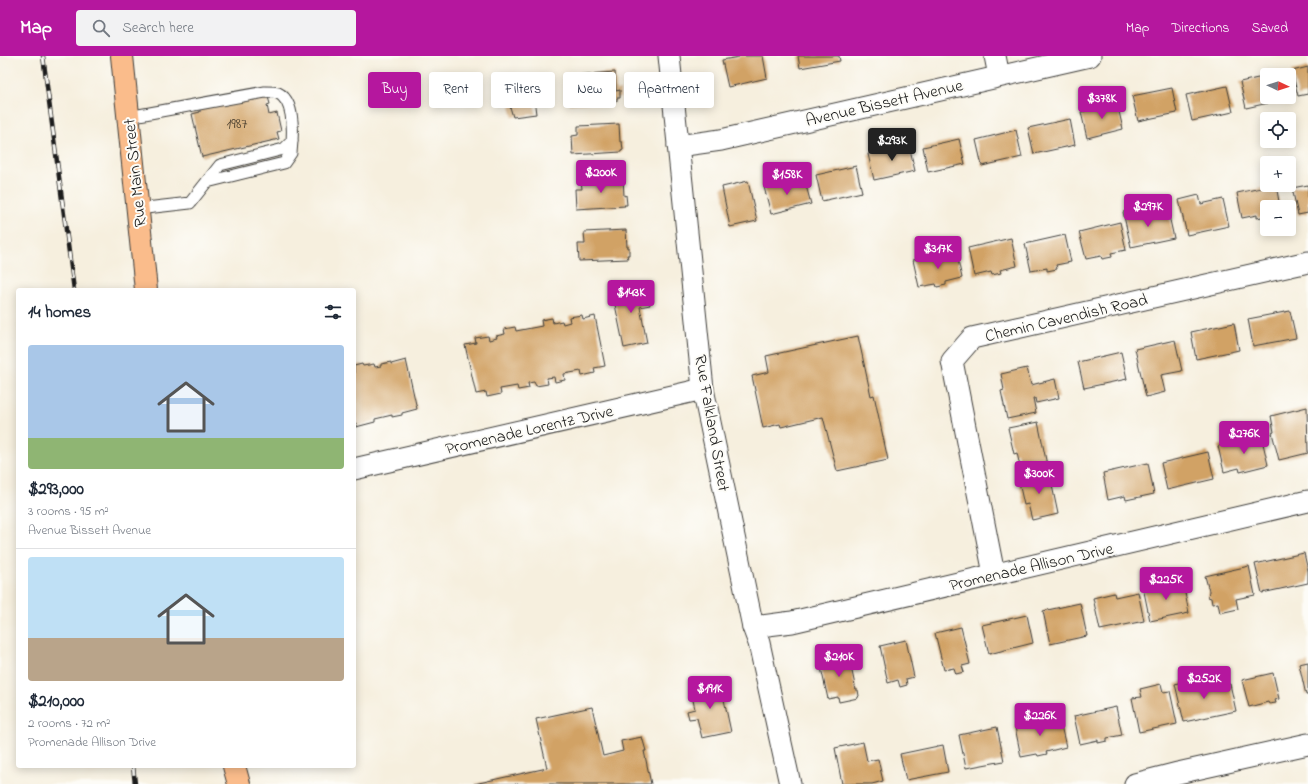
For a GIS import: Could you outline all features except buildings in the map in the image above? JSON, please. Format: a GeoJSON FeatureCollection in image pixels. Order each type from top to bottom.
{"type":"FeatureCollection","features":[{"type":"Feature","properties":{"kind":"main road","name":"Rue Main Street"},"geometry":{"type":"LineString","coordinates":[[122,56],[146,288]]}},
{"type":"Feature","properties":{"kind":"main road"},"geometry":{"type":"LineString","coordinates":[[235,768],[239,784]]}},
{"type":"Feature","properties":{"kind":"street","name":"Rue Falkland Street"},"geometry":{"type":"LineString","coordinates":[[670,56],[703,389],[753,627],[759,643],[790,784]]}},
{"type":"Feature","properties":{"kind":"street"},"geometry":{"type":"LineString","coordinates":[[994,56],[999,76]]}},
{"type":"Feature","properties":{"kind":"street","name":"Avenue Bissett Avenue"},"geometry":{"type":"LineString","coordinates":[[678,146],[721,140],[1090,56]]}},
{"type":"Feature","properties":{"kind":"street","name":"Chemin Cavendish Road"},"geometry":{"type":"LineString","coordinates":[[994,574],[952,361],[972,338],[1308,262]]}},
{"type":"Feature","properties":{"kind":"street","name":"Promenade Lorentz Drive"},"geometry":{"type":"LineString","coordinates":[[356,469],[703,389]]}},
{"type":"Feature","properties":{"kind":"street","name":"Promenade Allison Drive"},"geometry":{"type":"LineString","coordinates":[[753,627],[792,622],[1308,501]]}},
{"type":"Feature","properties":{"kind":"street"},"geometry":{"type":"LineString","coordinates":[[1135,784],[1308,744]]}},
{"type":"Feature","properties":{"kind":"lane"},"geometry":{"type":"LineString","coordinates":[[128,117],[265,92],[279,93],[287,100],[291,112],[293,127],[292,141],[284,149],[220,165],[190,203],[137,209]]}},
{"type":"Feature","properties":{"kind":"railway"},"geometry":{"type":"LineString","coordinates":[[43,56],[74,288]]}},
{"type":"Feature","properties":{"kind":"railway"},"geometry":{"type":"LineString","coordinates":[[133,768],[135,784]]}}]}
